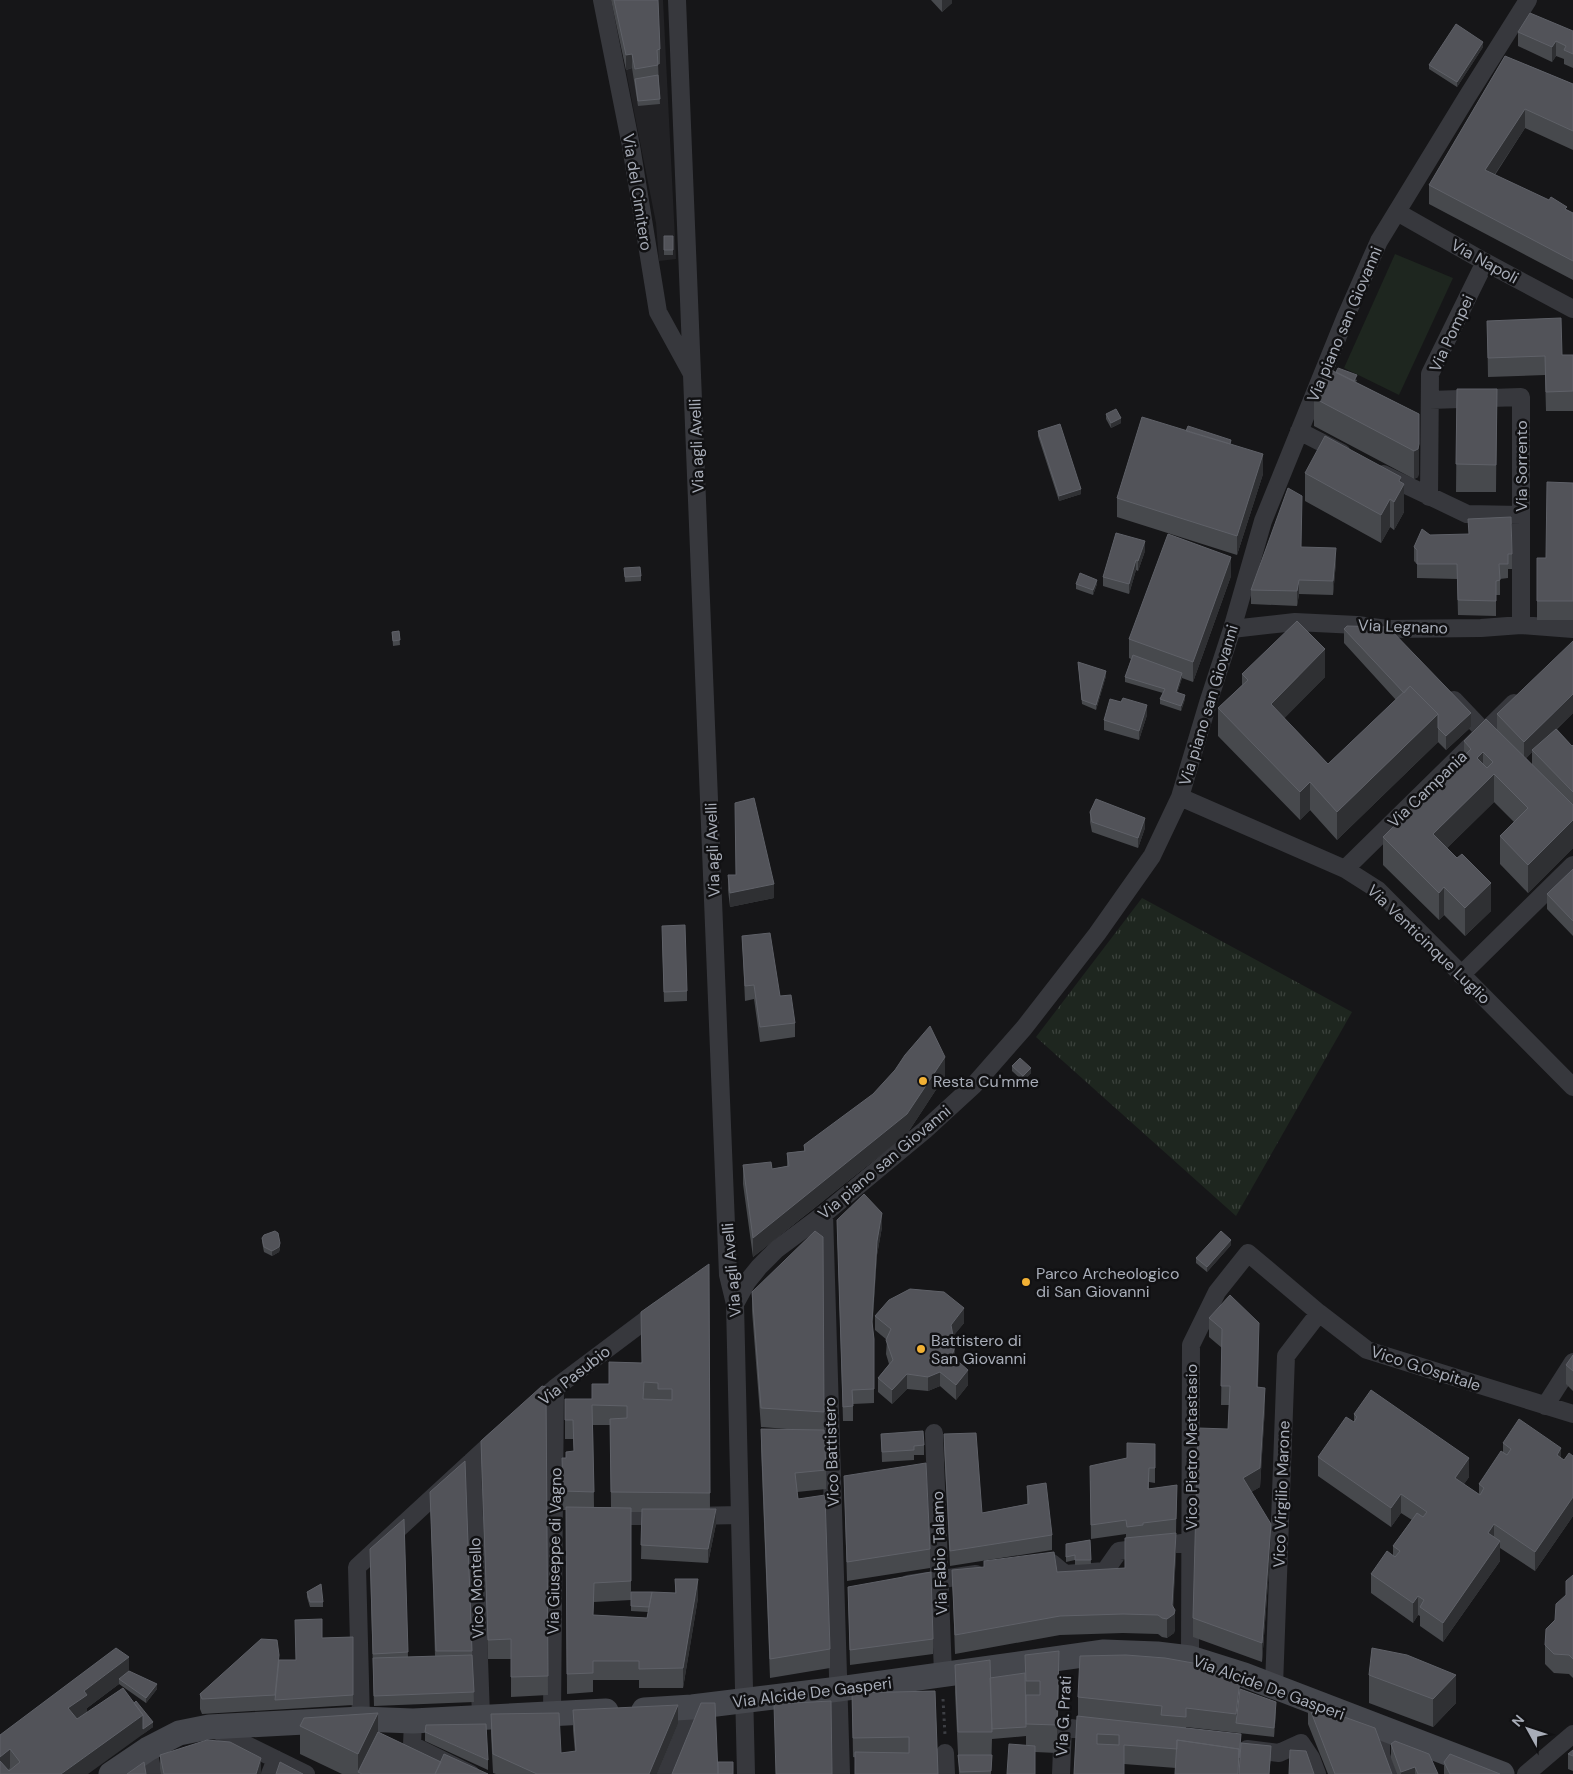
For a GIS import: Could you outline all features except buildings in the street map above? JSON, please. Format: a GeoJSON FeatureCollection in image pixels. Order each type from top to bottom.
{"type":"FeatureCollection","features":[{"type":"Feature","properties":{"kind":"street","name":"Via del Cimitero"},"geometry":{"type":"LineString","coordinates":[[602,0],[631,146],[658,312],[693,376]]}},
{"type":"Feature","properties":{"kind":"street","name":"Via agli Avelli"},"geometry":{"type":"LineString","coordinates":[[677,0],[728,1275],[735,1304],[746,1774]]}},
{"type":"Feature","properties":{"kind":"street","name":"Via piano san Giovanni"},"geometry":{"type":"LineString","coordinates":[[735,1304],[747,1282],[777,1249],[824,1214],[925,1130],[974,1085],[1024,1028],[1097,934],[1152,856],[1180,797],[1263,521],[1346,316],[1379,241],[1528,0]]}},
{"type":"Feature","properties":{"kind":"street","name":"Via Napoli"},"geometry":{"type":"LineString","coordinates":[[1397,212],[1573,309]]}},
{"type":"Feature","properties":{"kind":"street","name":"Via Pompei"},"geometry":{"type":"LineString","coordinates":[[1428,497],[1430,374],[1485,262]]}},
{"type":"Feature","properties":{"kind":"street","name":"Via Sorrento"},"geometry":{"type":"LineString","coordinates":[[1430,400],[1520,397],[1521,625]]}},
{"type":"Feature","properties":{"kind":"street"},"geometry":{"type":"LineString","coordinates":[[1299,431],[1428,497],[1467,514],[1521,515]]}},
{"type":"Feature","properties":{"kind":"street","name":"Via Legnano"},"geometry":{"type":"LineString","coordinates":[[1232,629],[1295,622],[1357,625],[1387,629],[1481,628],[1521,625],[1565,629]]}},
{"type":"Feature","properties":{"kind":"street"},"geometry":{"type":"LineString","coordinates":[[1387,629],[1400,642]]}},
{"type":"Feature","properties":{"kind":"street"},"geometry":{"type":"LineString","coordinates":[[1565,629],[1573,645]]}},
{"type":"Feature","properties":{"kind":"street"},"geometry":{"type":"LineString","coordinates":[[1446,691],[1505,753]]}},
{"type":"Feature","properties":{"kind":"street","name":"Via Campania"},"geometry":{"type":"LineString","coordinates":[[1345,869],[1526,692]]}},
{"type":"Feature","properties":{"kind":"street","name":"Via Venticinque Luglio"},"geometry":{"type":"LineString","coordinates":[[1180,797],[1345,869],[1378,890],[1573,1087]]}},
{"type":"Feature","properties":{"kind":"street"},"geometry":{"type":"LineString","coordinates":[[1461,975],[1573,865]]}},
{"type":"Feature","properties":{"kind":"street","name":"Vico Battistero"},"geometry":{"type":"LineString","coordinates":[[824,1214],[841,1774]]}},
{"type":"Feature","properties":{"kind":"street","name":"Vico G.Ospitale"},"geometry":{"type":"LineString","coordinates":[[1248,1253],[1319,1313],[1367,1350],[1573,1414]]}},
{"type":"Feature","properties":{"kind":"street","name":"Vico Pietro Metastasio"},"geometry":{"type":"LineString","coordinates":[[1190,1658],[1191,1345],[1217,1292],[1248,1253]]}},
{"type":"Feature","properties":{"kind":"street","name":"Via Pasubio"},"geometry":{"type":"LineString","coordinates":[[361,1719],[357,1567],[472,1460],[555,1388],[673,1300]]}},
{"type":"Feature","properties":{"kind":"street","name":"Vico Virgilio Marone"},"geometry":{"type":"LineString","coordinates":[[1274,1686],[1286,1356],[1319,1313]]}},
{"type":"Feature","properties":{"kind":"street"},"geometry":{"type":"LineString","coordinates":[[1545,1406],[1573,1362]]}},
{"type":"Feature","properties":{"kind":"street","name":"Via Giuseppe di Vagno"},"geometry":{"type":"LineString","coordinates":[[552,1714],[555,1388]]}},
{"type":"Feature","properties":{"kind":"street","name":"Via Fabio Talamo"},"geometry":{"type":"LineString","coordinates":[[934,1433],[942,1674]]}},
{"type":"Feature","properties":{"kind":"street","name":"Vico Montello"},"geometry":{"type":"LineString","coordinates":[[472,1460],[480,1716]]}},
{"type":"Feature","properties":{"kind":"street"},"geometry":{"type":"LineString","coordinates":[[593,1516],[740,1515]]}},
{"type":"Feature","properties":{"kind":"street"},"geometry":{"type":"LineString","coordinates":[[554,1517],[574,1516]]}},
{"type":"Feature","properties":{"kind":"street"},"geometry":{"type":"LineString","coordinates":[[1015,1568],[1052,1563],[1066,1574],[1105,1571],[1119,1550],[1190,1542]]}},
{"type":"Feature","properties":{"kind":"street"},"geometry":{"type":"LineString","coordinates":[[892,1587],[996,1571]]}},
{"type":"Feature","properties":{"kind":"street"},"geometry":{"type":"LineString","coordinates":[[836,1597],[855,1594]]}},
{"type":"Feature","properties":{"kind":"street","name":"Via Alcide De Gasperi"},"geometry":{"type":"LineString","coordinates":[[111,1774],[179,1733],[210,1727],[361,1719],[413,1721],[480,1716],[692,1707],[839,1689],[1104,1652],[1190,1658],[1244,1675],[1381,1727],[1429,1756],[1502,1774]]}},
{"type":"Feature","properties":{"kind":"street"},"geometry":{"type":"LineString","coordinates":[[665,1774],[692,1707]]}},
{"type":"Feature","properties":{"kind":"street"},"geometry":{"type":"LineString","coordinates":[[413,1721],[412,1745],[471,1774]]}},
{"type":"Feature","properties":{"kind":"street"},"geometry":{"type":"LineString","coordinates":[[210,1727],[273,1766],[306,1774]]}},
{"type":"Feature","properties":{"kind":"street"},"geometry":{"type":"LineString","coordinates":[[1063,1727],[1112,1733]]}},
{"type":"Feature","properties":{"kind":"street","name":"Via G. Prati"},"geometry":{"type":"LineString","coordinates":[[1061,1774],[1063,1727]]}},
{"type":"Feature","properties":{"kind":"street"},"geometry":{"type":"LineString","coordinates":[[1381,1727],[1381,1755],[1388,1774]]}},
{"type":"Feature","properties":{"kind":"street"},"geometry":{"type":"LineString","coordinates":[[1526,1774],[1573,1734]]}},
{"type":"Feature","properties":{"kind":"street"},"geometry":{"type":"LineString","coordinates":[[1230,1747],[1279,1753],[1301,1743],[1311,1758],[1317,1774]]}},
{"type":"Feature","properties":{"kind":"street"},"geometry":{"type":"LineString","coordinates":[[148,1750],[153,1774]]}},
{"type":"Feature","properties":{"kind":"street"},"geometry":{"type":"LineString","coordinates":[[945,1753],[946,1774]]}},
{"type":"Feature","properties":{"kind":"path","name":"Via G. Prati"},"geometry":{"type":"LineString","coordinates":[[1063,1727],[1066,1657]]}},
{"type":"Feature","properties":{"kind":"path"},"geometry":{"type":"LineString","coordinates":[[942,1674],[945,1753]]}},
{"type":"Feature","properties":{"kind":"shaded area"},"geometry":{"type":"Polygon","coordinates":[[[612,0],[663,0],[676,259],[659,261],[656,223],[612,0]]]}},
{"type":"Feature","properties":{"kind":"green space"},"geometry":{"type":"Polygon","coordinates":[[[1395,254],[1453,278],[1399,395],[1344,368],[1395,254]]]}},
{"type":"Feature","properties":{"kind":"green space"},"geometry":{"type":"Polygon","coordinates":[[[1142,898],[1352,1012],[1236,1216],[1036,1037],[1142,898]]]}},
{"type":"Feature","properties":{"kind":"place","name":"Resta Cu'mme"},"geometry":{"type":"Point","coordinates":[923,1081]}},
{"type":"Feature","properties":{"kind":"place","name":"Parco Archeologico di San Giovanni"},"geometry":{"type":"Point","coordinates":[1026,1282]}},
{"type":"Feature","properties":{"kind":"place","name":"Battistero di San Giovanni"},"geometry":{"type":"Point","coordinates":[921,1349]}}]}
